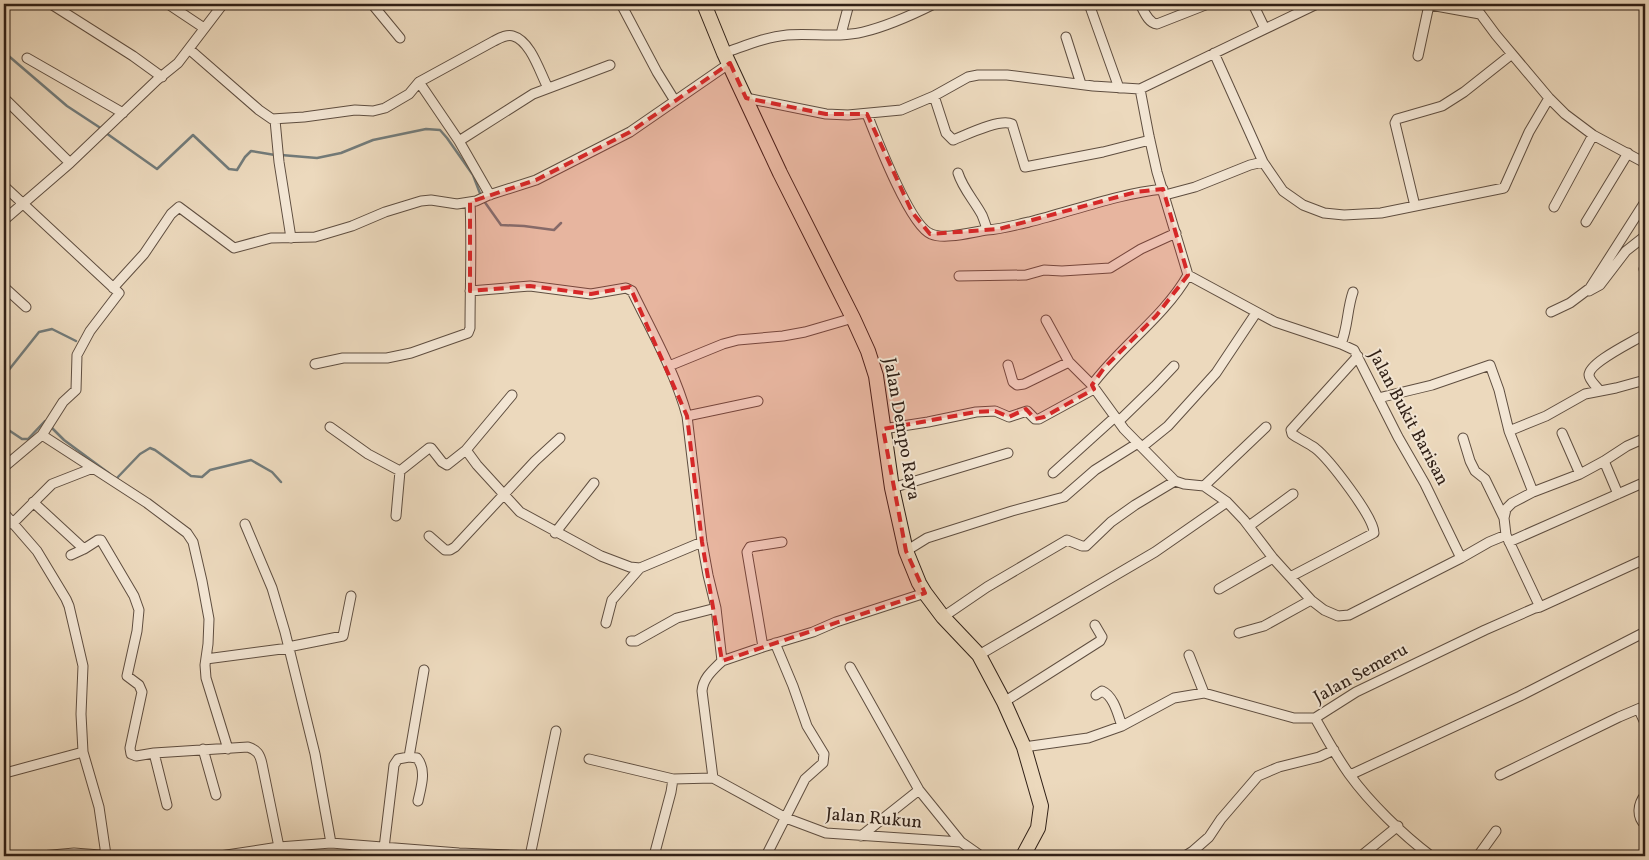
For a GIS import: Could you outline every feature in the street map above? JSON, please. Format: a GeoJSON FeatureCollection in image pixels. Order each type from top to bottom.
{"type":"FeatureCollection","features":[{"type":"Feature","properties":{"kind":"main road","name":"Jalan Dempo Raya"},"geometry":{"type":"LineString","coordinates":[[704,4],[780,173],[868,351],[876,376],[892,488],[906,551],[925,593],[943,617],[978,655],[1004,702],[1024,747],[1041,806],[1038,828],[1023,856]]}},
{"type":"Feature","properties":{"kind":"street"},"geometry":{"type":"LineString","coordinates":[[51,4],[162,77]]}},
{"type":"Feature","properties":{"kind":"street"},"geometry":{"type":"LineString","coordinates":[[168,4],[204,28]]}},
{"type":"Feature","properties":{"kind":"street"},"geometry":{"type":"LineString","coordinates":[[4,220],[70,163],[157,80],[178,63],[223,4]]}},
{"type":"Feature","properties":{"kind":"street"},"geometry":{"type":"LineString","coordinates":[[372,4],[400,38]]}},
{"type":"Feature","properties":{"kind":"street"},"geometry":{"type":"LineString","coordinates":[[621,4],[657,72],[676,101]]}},
{"type":"Feature","properties":{"kind":"street"},"geometry":{"type":"LineString","coordinates":[[841,34],[849,4]]}},
{"type":"Feature","properties":{"kind":"street"},"geometry":{"type":"LineString","coordinates":[[113,288],[144,254],[171,214],[179,207],[231,247],[240,247],[248,243],[271,238],[315,237],[421,201],[431,200],[457,204],[473,202],[536,180],[630,132],[676,101],[727,58],[768,39],[784,35],[862,32],[903,18],[934,4]]}},
{"type":"Feature","properties":{"kind":"street"},"geometry":{"type":"LineString","coordinates":[[1089,4],[1118,88]]}},
{"type":"Feature","properties":{"kind":"street"},"geometry":{"type":"LineString","coordinates":[[1140,4],[1153,24],[1208,4]]}},
{"type":"Feature","properties":{"kind":"street"},"geometry":{"type":"LineString","coordinates":[[1254,4],[1265,29]]}},
{"type":"Feature","properties":{"kind":"street"},"geometry":{"type":"LineString","coordinates":[[746,98],[826,114],[868,114],[901,110],[934,96],[968,78],[978,76],[1007,75],[1140,89],[1317,4]]}},
{"type":"Feature","properties":{"kind":"street"},"geometry":{"type":"LineString","coordinates":[[1473,4],[1549,98],[1583,129],[1645,163]]}},
{"type":"Feature","properties":{"kind":"street"},"geometry":{"type":"LineString","coordinates":[[1418,56],[1427,5],[1480,14]]}},
{"type":"Feature","properties":{"kind":"street"},"geometry":{"type":"LineString","coordinates":[[189,49],[259,110],[275,120],[354,110],[373,111],[385,108],[409,94],[419,82],[506,36],[513,36],[525,42],[548,88]]}},
{"type":"Feature","properties":{"kind":"street"},"geometry":{"type":"LineString","coordinates":[[1066,37],[1082,84]]}},
{"type":"Feature","properties":{"kind":"street"},"geometry":{"type":"LineString","coordinates":[[1214,53],[1264,162],[1283,191],[1303,205],[1324,213],[1344,215],[1382,213],[1504,188],[1529,132],[1549,98]]}},
{"type":"Feature","properties":{"kind":"street"},"geometry":{"type":"LineString","coordinates":[[1415,206],[1395,123],[1398,119],[1442,106],[1464,92],[1512,54]]}},
{"type":"Feature","properties":{"kind":"street"},"geometry":{"type":"LineString","coordinates":[[27,58],[123,112]]}},
{"type":"Feature","properties":{"kind":"street"},"geometry":{"type":"LineString","coordinates":[[459,141],[533,94],[610,65]]}},
{"type":"Feature","properties":{"kind":"street"},"geometry":{"type":"LineString","coordinates":[[419,82],[459,141],[489,195]]}},
{"type":"Feature","properties":{"kind":"street"},"geometry":{"type":"LineString","coordinates":[[883,429],[976,412],[998,413],[1009,417],[1027,411],[1035,419],[1039,419],[1093,387],[1104,368],[1156,316],[1188,275],[1150,140],[1140,89]]}},
{"type":"Feature","properties":{"kind":"street"},"geometry":{"type":"LineString","coordinates":[[934,96],[946,133],[953,140],[998,123],[1007,122],[1012,124],[1026,167],[1103,152],[1150,140]]}},
{"type":"Feature","properties":{"kind":"street"},"geometry":{"type":"LineString","coordinates":[[4,98],[70,163]]}},
{"type":"Feature","properties":{"kind":"street"},"geometry":{"type":"LineString","coordinates":[[868,114],[895,178],[921,228],[930,234],[940,236],[999,229],[1053,216],[1136,192],[1164,192],[1194,187],[1250,165],[1264,162]]}},
{"type":"Feature","properties":{"kind":"street"},"geometry":{"type":"LineString","coordinates":[[275,120],[291,238]]}},
{"type":"Feature","properties":{"kind":"street"},"geometry":{"type":"LineString","coordinates":[[1554,207],[1593,135]]}},
{"type":"Feature","properties":{"kind":"street"},"geometry":{"type":"LineString","coordinates":[[1586,222],[1628,153]]}},
{"type":"Feature","properties":{"kind":"street"},"geometry":{"type":"LineString","coordinates":[[958,173],[970,198],[982,214],[987,230]]}},
{"type":"Feature","properties":{"kind":"street"},"geometry":{"type":"LineString","coordinates":[[4,186],[119,293],[90,331],[77,356],[76,390],[63,402],[43,434],[4,467]]}},
{"type":"Feature","properties":{"kind":"street"},"geometry":{"type":"LineString","coordinates":[[315,364],[343,358],[387,358],[411,353],[468,333],[470,328],[473,202]]}},
{"type":"Feature","properties":{"kind":"street"},"geometry":{"type":"LineString","coordinates":[[1551,312],[1582,294],[1594,283],[1645,202]]}},
{"type":"Feature","properties":{"kind":"street"},"geometry":{"type":"LineString","coordinates":[[959,276],[1026,275],[1044,270],[1062,271],[1110,268],[1176,233]]}},
{"type":"Feature","properties":{"kind":"street"},"geometry":{"type":"LineString","coordinates":[[1582,294],[1594,290],[1600,285],[1626,251],[1645,236]]}},
{"type":"Feature","properties":{"kind":"street"},"geometry":{"type":"LineString","coordinates":[[1645,266],[1645,270]]}},
{"type":"Feature","properties":{"kind":"street","name":"Jalan Bukit Barisan"},"geometry":{"type":"LineString","coordinates":[[1188,275],[1275,322],[1342,344],[1354,350],[1425,484],[1461,558]]}},
{"type":"Feature","properties":{"kind":"street"},"geometry":{"type":"LineString","coordinates":[[470,291],[530,286],[591,294],[622,288],[630,289],[669,366],[688,416],[702,542],[716,608],[722,661]]}},
{"type":"Feature","properties":{"kind":"street"},"geometry":{"type":"LineString","coordinates":[[4,288],[26,307]]}},
{"type":"Feature","properties":{"kind":"street"},"geometry":{"type":"LineString","coordinates":[[1342,344],[1347,330],[1349,304],[1353,292]]}},
{"type":"Feature","properties":{"kind":"street"},"geometry":{"type":"LineString","coordinates":[[906,551],[927,538],[1064,497],[1095,470],[1140,445],[1168,426],[1216,373],[1256,313]]}},
{"type":"Feature","properties":{"kind":"street"},"geometry":{"type":"LineString","coordinates":[[669,366],[723,344],[738,340],[805,332],[853,318]]}},
{"type":"Feature","properties":{"kind":"street"},"geometry":{"type":"LineString","coordinates":[[1046,320],[1069,362],[1093,387],[1117,419],[1140,445],[1175,481],[1204,486],[1227,502],[1250,526],[1273,558],[1311,600],[1324,610],[1338,616],[1349,615],[1489,542],[1508,539],[1645,482]]}},
{"type":"Feature","properties":{"kind":"street"},"geometry":{"type":"LineString","coordinates":[[1600,391],[1590,379],[1591,369],[1614,351],[1645,334]]}},
{"type":"Feature","properties":{"kind":"street"},"geometry":{"type":"LineString","coordinates":[[1290,577],[1374,533],[1374,528],[1366,513],[1341,478],[1316,449],[1292,434],[1291,430],[1358,356]]}},
{"type":"Feature","properties":{"kind":"street"},"geometry":{"type":"LineString","coordinates":[[1008,365],[1013,382],[1017,385],[1024,384],[1069,362]]}},
{"type":"Feature","properties":{"kind":"street"},"geometry":{"type":"LineString","coordinates":[[1378,398],[1432,385],[1490,365],[1509,431],[1533,492]]}},
{"type":"Feature","properties":{"kind":"street"},"geometry":{"type":"LineString","coordinates":[[1053,473],[1155,386],[1174,366]]}},
{"type":"Feature","properties":{"kind":"street"},"geometry":{"type":"LineString","coordinates":[[1509,431],[1546,416],[1585,394],[1645,380]]}},
{"type":"Feature","properties":{"kind":"street"},"geometry":{"type":"LineString","coordinates":[[396,516],[400,472],[429,448],[447,465],[466,450],[512,395]]}},
{"type":"Feature","properties":{"kind":"street"},"geometry":{"type":"LineString","coordinates":[[688,416],[758,401]]}},
{"type":"Feature","properties":{"kind":"street"},"geometry":{"type":"LineString","coordinates":[[330,427],[368,454],[400,472]]}},
{"type":"Feature","properties":{"kind":"street"},"geometry":{"type":"LineString","coordinates":[[1204,486],[1266,427]]}},
{"type":"Feature","properties":{"kind":"street"},"geometry":{"type":"LineString","coordinates":[[1562,433],[1580,474]]}},
{"type":"Feature","properties":{"kind":"street"},"geometry":{"type":"LineString","coordinates":[[43,434],[169,518],[187,533],[193,542],[209,619],[205,669],[207,682],[228,749]]}},
{"type":"Feature","properties":{"kind":"street"},"geometry":{"type":"LineString","coordinates":[[429,536],[444,550],[450,550],[472,530],[535,461],[560,438]]}},
{"type":"Feature","properties":{"kind":"street"},"geometry":{"type":"LineString","coordinates":[[1463,438],[1475,471],[1485,479],[1504,518],[1508,539],[1540,607]]}},
{"type":"Feature","properties":{"kind":"street"},"geometry":{"type":"LineString","coordinates":[[1504,518],[1506,509],[1512,503],[1533,492],[1580,474],[1627,446],[1645,438]]}},
{"type":"Feature","properties":{"kind":"street"},"geometry":{"type":"LineString","coordinates":[[466,450],[503,495],[520,512],[555,533],[601,556],[630,567],[640,568]]}},
{"type":"Feature","properties":{"kind":"street"},"geometry":{"type":"LineString","coordinates":[[892,488],[1008,453]]}},
{"type":"Feature","properties":{"kind":"street"},"geometry":{"type":"LineString","coordinates":[[1604,461],[1618,494]]}},
{"type":"Feature","properties":{"kind":"street"},"geometry":{"type":"LineString","coordinates":[[12,524],[57,481],[93,468]]}},
{"type":"Feature","properties":{"kind":"street"},"geometry":{"type":"LineString","coordinates":[[943,617],[987,587],[1067,540],[1086,546],[1112,522],[1135,505],[1175,481]]}},
{"type":"Feature","properties":{"kind":"street"},"geometry":{"type":"LineString","coordinates":[[555,533],[594,483]]}},
{"type":"Feature","properties":{"kind":"street"},"geometry":{"type":"LineString","coordinates":[[1250,526],[1293,494]]}},
{"type":"Feature","properties":{"kind":"street"},"geometry":{"type":"LineString","coordinates":[[34,502],[84,549]]}},
{"type":"Feature","properties":{"kind":"street"},"geometry":{"type":"LineString","coordinates":[[978,655],[1155,552],[1227,502]]}},
{"type":"Feature","properties":{"kind":"street"},"geometry":{"type":"LineString","coordinates":[[4,513],[37,551],[66,599],[83,666],[83,752],[99,807],[109,856],[74,852],[41,856]]}},
{"type":"Feature","properties":{"kind":"street"},"geometry":{"type":"LineString","coordinates":[[245,524],[272,588],[289,648],[314,754],[330,843]]}},
{"type":"Feature","properties":{"kind":"street"},"geometry":{"type":"LineString","coordinates":[[72,555],[100,540],[138,604],[139,619],[127,676],[139,685],[142,692],[130,751],[131,754],[136,756],[203,749],[248,747],[256,750],[260,756],[279,847]]}},
{"type":"Feature","properties":{"kind":"street"},"geometry":{"type":"LineString","coordinates":[[606,623],[612,600],[640,568],[702,542]]}},
{"type":"Feature","properties":{"kind":"street"},"geometry":{"type":"LineString","coordinates":[[763,647],[747,552],[750,547],[782,542]]}},
{"type":"Feature","properties":{"kind":"street"},"geometry":{"type":"LineString","coordinates":[[1219,589],[1273,558]]}},
{"type":"Feature","properties":{"kind":"street","name":"Jalan Semeru"},"geometry":{"type":"LineString","coordinates":[[1024,747],[1088,738],[1122,726],[1182,696],[1204,694],[1294,718],[1315,718],[1356,692],[1396,672],[1645,559]]}},
{"type":"Feature","properties":{"kind":"street"},"geometry":{"type":"LineString","coordinates":[[713,778],[702,686],[707,676],[722,661],[925,593]]}},
{"type":"Feature","properties":{"kind":"street"},"geometry":{"type":"LineString","coordinates":[[206,659],[289,648],[343,636],[351,596]]}},
{"type":"Feature","properties":{"kind":"street"},"geometry":{"type":"LineString","coordinates":[[1239,633],[1264,626],[1311,600]]}},
{"type":"Feature","properties":{"kind":"street"},"geometry":{"type":"LineString","coordinates":[[631,640],[636,641],[677,618],[716,608]]}},
{"type":"Feature","properties":{"kind":"street"},"geometry":{"type":"LineString","coordinates":[[1004,702],[1100,642],[1102,636],[1095,625]]}},
{"type":"Feature","properties":{"kind":"street"},"geometry":{"type":"LineString","coordinates":[[1350,775],[1520,696],[1645,632]]}},
{"type":"Feature","properties":{"kind":"street"},"geometry":{"type":"LineString","coordinates":[[766,856],[805,779],[823,763],[824,754],[807,726],[775,643]]}},
{"type":"Feature","properties":{"kind":"street"},"geometry":{"type":"LineString","coordinates":[[1189,655],[1204,694]]}},
{"type":"Feature","properties":{"kind":"street"},"geometry":{"type":"LineString","coordinates":[[850,667],[919,790],[961,842],[981,856]]}},
{"type":"Feature","properties":{"kind":"street"},"geometry":{"type":"LineString","coordinates":[[409,756],[424,670]]}},
{"type":"Feature","properties":{"kind":"street"},"geometry":{"type":"LineString","coordinates":[[1096,694],[1102,691],[1106,692],[1112,701],[1122,726]]}},
{"type":"Feature","properties":{"kind":"street"},"geometry":{"type":"LineString","coordinates":[[1500,775],[1618,717],[1642,708],[1645,723]]}},
{"type":"Feature","properties":{"kind":"street"},"geometry":{"type":"LineString","coordinates":[[1315,718],[1350,775],[1378,808],[1431,856]]}},
{"type":"Feature","properties":{"kind":"street"},"geometry":{"type":"LineString","coordinates":[[220,856],[279,847],[330,843],[459,854],[530,856],[556,731]]}},
{"type":"Feature","properties":{"kind":"street"},"geometry":{"type":"LineString","coordinates":[[203,749],[216,795]]}},
{"type":"Feature","properties":{"kind":"street"},"geometry":{"type":"LineString","coordinates":[[1192,854],[1209,837],[1258,776],[1279,767],[1318,757],[1334,750]]}},
{"type":"Feature","properties":{"kind":"street"},"geometry":{"type":"LineString","coordinates":[[4,769],[8,772],[83,752]]}},
{"type":"Feature","properties":{"kind":"street"},"geometry":{"type":"LineString","coordinates":[[154,753],[167,805]]}},
{"type":"Feature","properties":{"kind":"street"},"geometry":{"type":"LineString","coordinates":[[384,848],[394,765],[398,759],[409,756],[416,758],[422,767],[422,780],[418,801]]}},
{"type":"Feature","properties":{"kind":"street","name":"Jalan Rukun"},"geometry":{"type":"LineString","coordinates":[[589,759],[673,779],[713,778],[786,818],[826,833],[961,842]]}},
{"type":"Feature","properties":{"kind":"street"},"geometry":{"type":"LineString","coordinates":[[654,856],[673,779]]}},
{"type":"Feature","properties":{"kind":"street"},"geometry":{"type":"LineString","coordinates":[[861,836],[919,790]]}},
{"type":"Feature","properties":{"kind":"street"},"geometry":{"type":"LineString","coordinates":[[1645,795],[1639,802],[1638,812],[1645,825]]}},
{"type":"Feature","properties":{"kind":"street"},"geometry":{"type":"LineString","coordinates":[[1361,856],[1398,826]]}},
{"type":"Feature","properties":{"kind":"street"},"geometry":{"type":"LineString","coordinates":[[1478,856],[1496,831]]}},
{"type":"Feature","properties":{"kind":"highlighted area"},"geometry":{"type":"Polygon","coordinates":[[[730,63],[746,98],[826,114],[867,114],[912,212],[930,234],[999,229],[1136,192],[1163,189],[1188,275],[1156,316],[1104,368],[1092,385],[1094,389],[1044,417],[1035,419],[1026,409],[1009,417],[995,411],[976,412],[883,429],[906,551],[925,593],[722,661],[702,542],[687,416],[630,287],[591,294],[530,286],[470,291],[470,202],[536,180],[630,132],[730,63]]]}},
{"type":"Feature","properties":{"kind":"waterway"},"geometry":{"type":"LineString","coordinates":[[4,52],[67,106],[102,129]]}},
{"type":"Feature","properties":{"kind":"waterway"},"geometry":{"type":"LineString","coordinates":[[281,155],[317,158],[341,153],[373,140],[426,129],[440,130],[473,175],[481,196]]}},
{"type":"Feature","properties":{"kind":"waterway"},"geometry":{"type":"LineString","coordinates":[[106,133],[157,169],[193,135],[229,169],[237,170],[251,151],[275,155]]}},
{"type":"Feature","properties":{"kind":"waterway"},"geometry":{"type":"LineString","coordinates":[[484,201],[501,225],[554,230],[561,223]]}},
{"type":"Feature","properties":{"kind":"waterway"},"geometry":{"type":"LineString","coordinates":[[4,376],[39,332],[52,329],[76,341]]}},
{"type":"Feature","properties":{"kind":"waterway"},"geometry":{"type":"LineString","coordinates":[[4,427],[22,439],[28,439],[45,421],[64,440],[110,474]]}},
{"type":"Feature","properties":{"kind":"waterway"},"geometry":{"type":"LineString","coordinates":[[116,479],[140,454],[150,448],[191,476],[202,477],[210,470],[251,460],[272,472],[281,482]]}}]}
